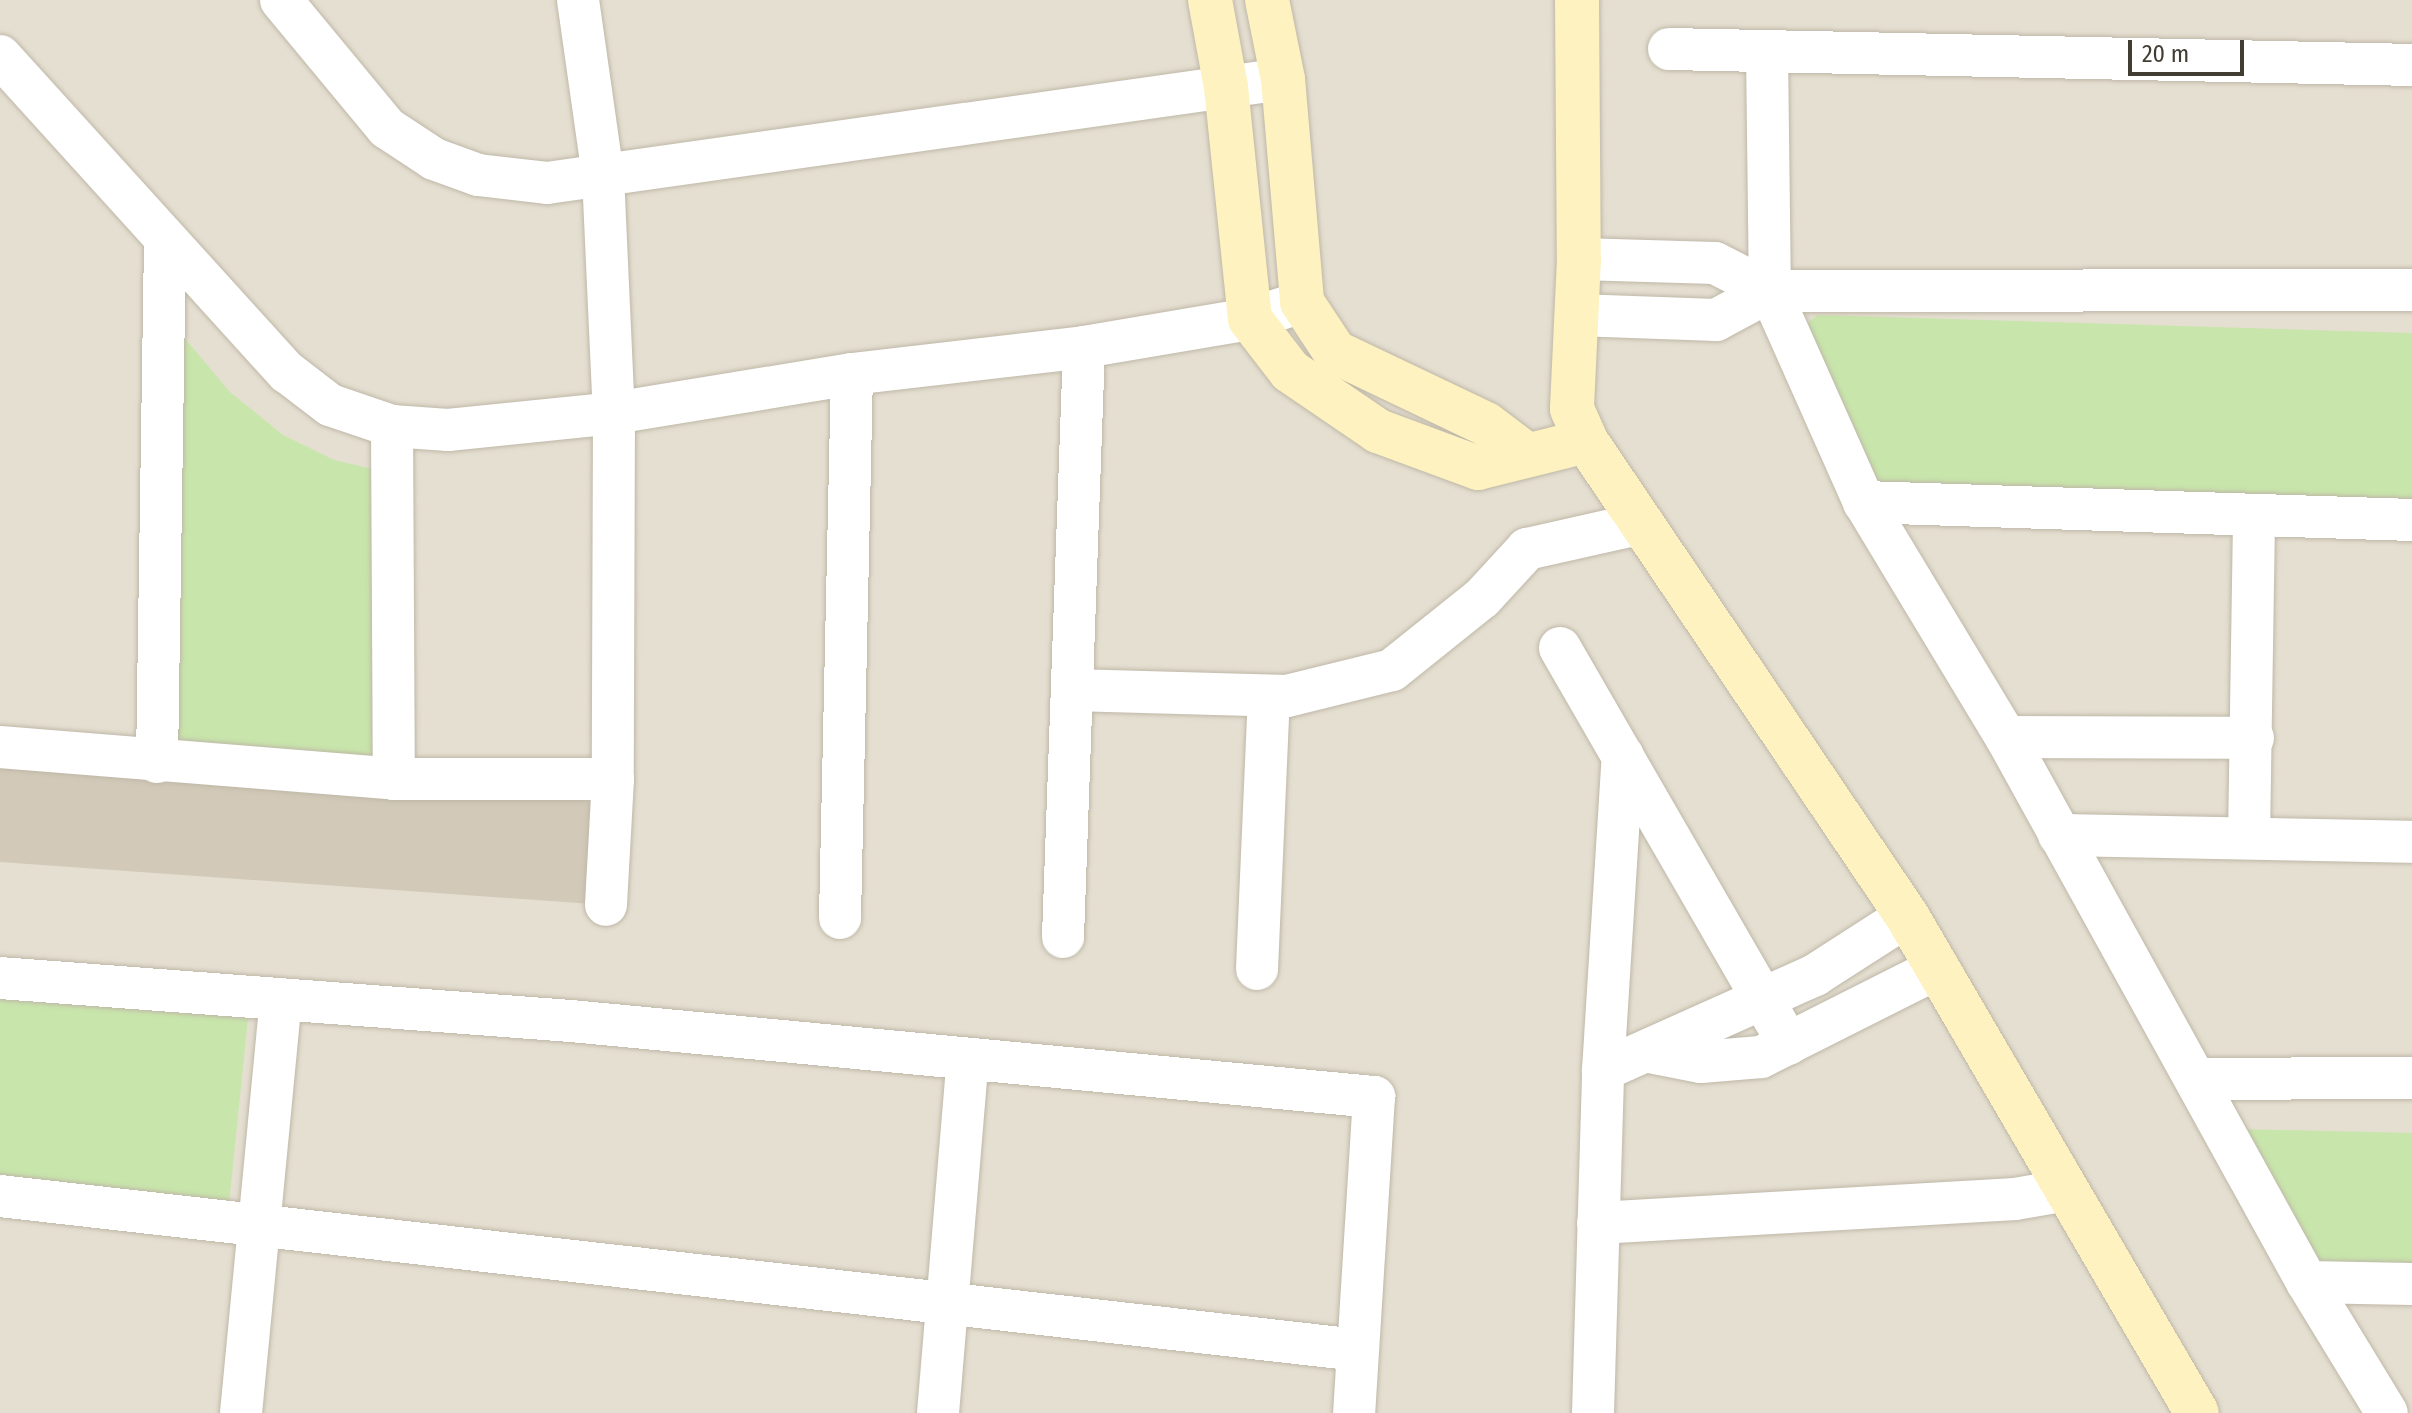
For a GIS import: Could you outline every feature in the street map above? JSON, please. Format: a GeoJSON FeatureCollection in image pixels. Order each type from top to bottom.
{"type":"FeatureCollection","features":[{"type":"Feature","properties":{"kind":"street"},"geometry":{"type":"LineString","coordinates":[[281,0],[387,128],[434,159],[478,175],[547,183],[1283,79]]}},
{"type":"Feature","properties":{"kind":"street"},"geometry":{"type":"LineString","coordinates":[[578,0],[603,175],[614,413],[613,779],[606,905]]}},
{"type":"Feature","properties":{"kind":"street"},"geometry":{"type":"LineString","coordinates":[[1210,0],[1226,87],[1250,319],[1290,371],[1378,431],[1478,468],[1586,441]]}},
{"type":"Feature","properties":{"kind":"street"},"geometry":{"type":"LineString","coordinates":[[1267,0],[1283,79],[1302,302],[1335,352],[1486,424],[1527,455]]}},
{"type":"Feature","properties":{"kind":"street"},"geometry":{"type":"LineString","coordinates":[[1577,0],[1579,259],[1572,409],[1586,441],[1907,916],[2067,1190],[2187,1412]]}},
{"type":"Feature","properties":{"kind":"street"},"geometry":{"type":"LineString","coordinates":[[1669,49],[2412,65]]}},
{"type":"Feature","properties":{"kind":"street"},"geometry":{"type":"LineString","coordinates":[[1767,51],[1770,291],[1864,502],[2006,737],[2307,1282],[2387,1413]]}},
{"type":"Feature","properties":{"kind":"street"},"geometry":{"type":"LineString","coordinates":[[0,56],[287,372],[330,405],[392,426],[448,430],[614,413],[852,374],[1084,347],[1250,319],[1302,302]]}},
{"type":"Feature","properties":{"kind":"street"},"geometry":{"type":"LineString","coordinates":[[157,762],[165,239]]}},
{"type":"Feature","properties":{"kind":"street"},"geometry":{"type":"LineString","coordinates":[[1579,259],[1715,263],[1770,291],[2412,290]]}},
{"type":"Feature","properties":{"kind":"street"},"geometry":{"type":"LineString","coordinates":[[1577,315],[1716,320],[1770,291]]}},
{"type":"Feature","properties":{"kind":"street"},"geometry":{"type":"LineString","coordinates":[[1063,937],[1084,347]]}},
{"type":"Feature","properties":{"kind":"street"},"geometry":{"type":"LineString","coordinates":[[840,918],[852,374]]}},
{"type":"Feature","properties":{"kind":"street"},"geometry":{"type":"LineString","coordinates":[[392,426],[394,779]]}},
{"type":"Feature","properties":{"kind":"street"},"geometry":{"type":"LineString","coordinates":[[1864,502],[2412,520]]}},
{"type":"Feature","properties":{"kind":"street"},"geometry":{"type":"LineString","coordinates":[[2249,838],[2253,738],[2254,516]]}},
{"type":"Feature","properties":{"kind":"street"},"geometry":{"type":"LineString","coordinates":[[1072,690],[1269,696],[1392,670],[1482,598],[1527,549],[1642,523]]}},
{"type":"Feature","properties":{"kind":"street"},"geometry":{"type":"LineString","coordinates":[[1560,648],[1789,1044]]}},
{"type":"Feature","properties":{"kind":"street"},"geometry":{"type":"LineString","coordinates":[[1257,969],[1269,696]]}},
{"type":"Feature","properties":{"kind":"street"},"geometry":{"type":"LineString","coordinates":[[2006,737],[2253,738]]}},
{"type":"Feature","properties":{"kind":"street"},"geometry":{"type":"LineString","coordinates":[[0,747],[394,779],[613,779]]}},
{"type":"Feature","properties":{"kind":"street"},"geometry":{"type":"LineString","coordinates":[[1593,1413],[1603,1070],[1623,756]]}},
{"type":"Feature","properties":{"kind":"street"},"geometry":{"type":"LineString","coordinates":[[2059,835],[2412,842]]}},
{"type":"Feature","properties":{"kind":"street"},"geometry":{"type":"LineString","coordinates":[[1603,1070],[1815,975],[1907,916]]}},
{"type":"Feature","properties":{"kind":"street"},"geometry":{"type":"LineString","coordinates":[[1649,1052],[1701,1062],[1761,1057],[1938,968]]}},
{"type":"Feature","properties":{"kind":"street"},"geometry":{"type":"LineString","coordinates":[[0,978],[968,1059],[1374,1097],[1354,1413]]}},
{"type":"Feature","properties":{"kind":"street"},"geometry":{"type":"LineString","coordinates":[[241,1413],[281,1000]]}},
{"type":"Feature","properties":{"kind":"street"},"geometry":{"type":"LineString","coordinates":[[938,1413],[968,1059]]}},
{"type":"Feature","properties":{"kind":"street"},"geometry":{"type":"LineString","coordinates":[[2197,1079],[2412,1078]]}},
{"type":"Feature","properties":{"kind":"street"},"geometry":{"type":"LineString","coordinates":[[1598,1223],[2015,1199],[2067,1190]]}},
{"type":"Feature","properties":{"kind":"street"},"geometry":{"type":"LineString","coordinates":[[0,1196],[1357,1350]]}},
{"type":"Feature","properties":{"kind":"street"},"geometry":{"type":"LineString","coordinates":[[2307,1282],[2412,1284]]}},
{"type":"Feature","properties":{"kind":"shaded area"},"geometry":{"type":"Polygon","coordinates":[[[0,0],[2412,0],[2412,1413],[0,1413],[0,0]]]}},
{"type":"Feature","properties":{"kind":"green space"},"geometry":{"type":"Polygon","coordinates":[[[1818,315],[2412,333],[2412,532],[1878,513],[1799,329],[1818,315]]]}},
{"type":"Feature","properties":{"kind":"green space"},"geometry":{"type":"Polygon","coordinates":[[[171,322],[230,392],[283,435],[334,460],[381,471],[373,777],[172,760],[171,322]]]}},
{"type":"Feature","properties":{"kind":"green space"},"geometry":{"type":"Polygon","coordinates":[[[0,994],[248,1018],[229,1204],[0,1177],[0,994]]]}},
{"type":"Feature","properties":{"kind":"green space"},"geometry":{"type":"Polygon","coordinates":[[[2239,1129],[2412,1133],[2412,1295],[2320,1292],[2239,1129]]]}},
{"type":"Feature","properties":{"kind":"building"},"geometry":{"type":"Polygon","coordinates":[[[0,747],[613,779],[606,905],[0,862],[0,747]]]}}]}
